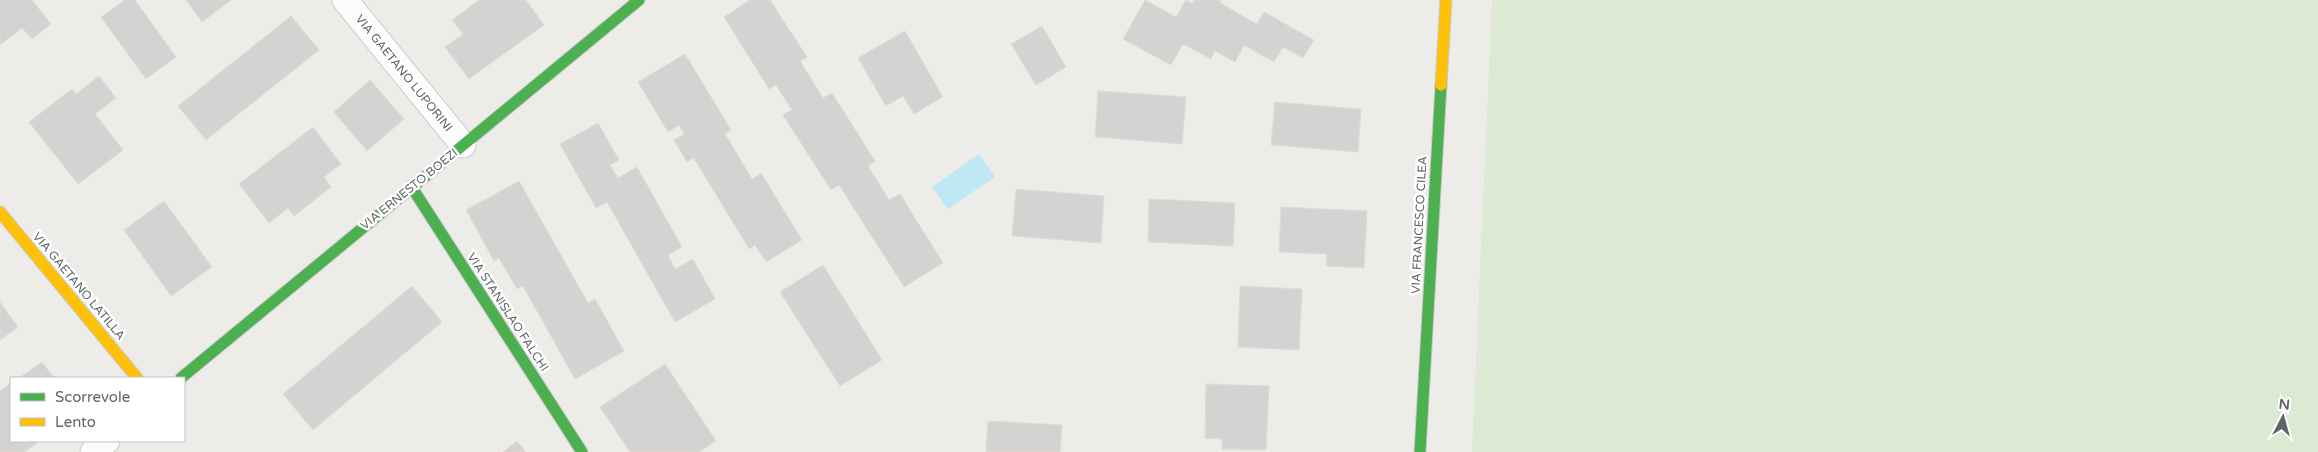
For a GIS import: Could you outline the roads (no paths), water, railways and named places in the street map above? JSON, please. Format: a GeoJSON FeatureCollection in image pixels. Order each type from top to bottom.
{"type":"FeatureCollection","features":[{"type":"Feature","properties":{"kind":"street","name":"VIA GAETANO LUPORINI"},"geometry":{"type":"LineString","coordinates":[[345,0],[463,145]]}},
{"type":"Feature","properties":{"kind":"street","name":"VIA ERNESTO BOEZI"},"geometry":{"type":"LineString","coordinates":[[181,377],[639,0]]}},
{"type":"Feature","properties":{"kind":"street","name":"VIA FRANCESCO CILEA"},"geometry":{"type":"LineString","coordinates":[[1420,452],[1446,0]]}},
{"type":"Feature","properties":{"kind":"street","name":"VIA STANISLAO FALCHI"},"geometry":{"type":"LineString","coordinates":[[411,186],[582,452]]}},
{"type":"Feature","properties":{"kind":"street","name":"VIA GAETANO LATILLA"},"geometry":{"type":"LineString","coordinates":[[0,212],[136,377]]}},
{"type":"Feature","properties":{"kind":"street"},"geometry":{"type":"LineString","coordinates":[[93,452],[106,442]]}},
{"type":"Feature","properties":{"kind":"water"},"geometry":{"type":"Polygon","coordinates":[[[979,154],[995,177],[948,209],[932,187],[979,154]]]}}]}
